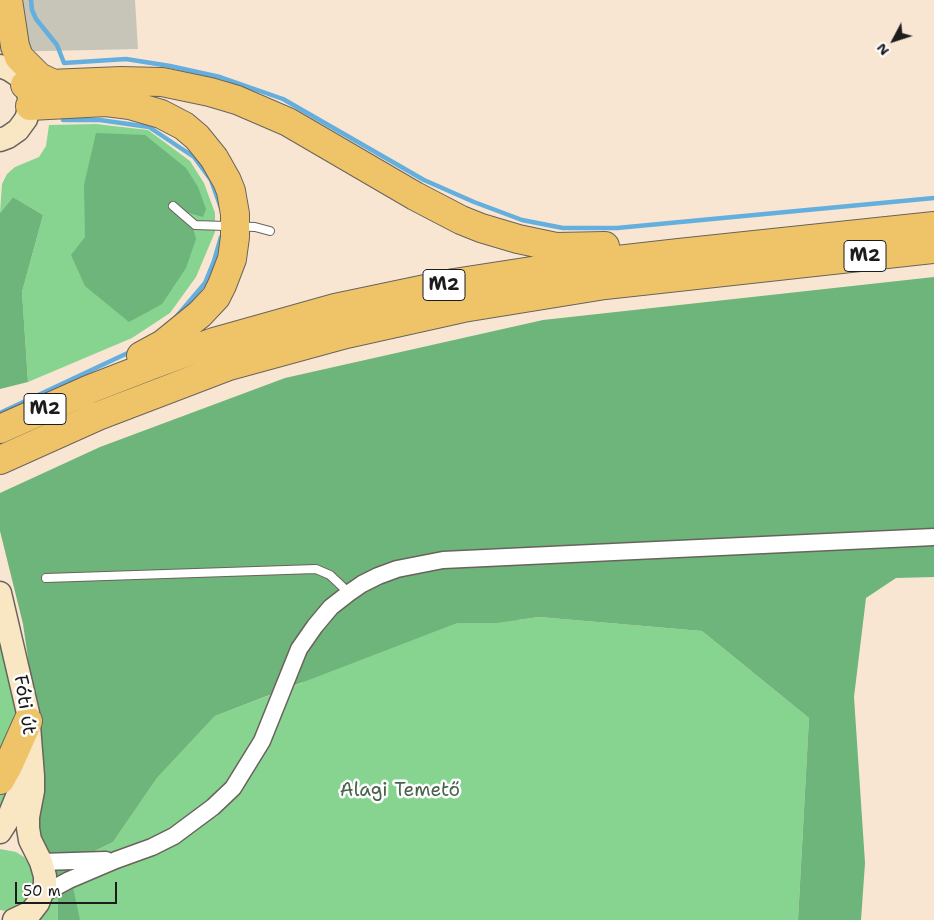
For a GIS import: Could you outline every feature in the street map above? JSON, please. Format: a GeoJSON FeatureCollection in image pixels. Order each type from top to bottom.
{"type":"FeatureCollection","features":[{"type":"Feature","properties":{"kind":"highway"},"geometry":{"type":"LineString","coordinates":[[8,0],[15,46],[19,57],[38,77],[56,85]]}},
{"type":"Feature","properties":{"kind":"highway"},"geometry":{"type":"LineString","coordinates":[[28,96],[56,85],[121,81],[162,82],[210,92],[237,100],[288,122],[415,196],[461,220],[482,228],[518,239],[556,246],[636,246],[679,253]]}},
{"type":"Feature","properties":{"kind":"highway"},"geometry":{"type":"LineString","coordinates":[[28,96],[130,105],[161,114],[173,120],[197,137],[214,158],[231,191],[236,214],[232,259],[228,273],[216,296],[200,314],[162,344],[131,361],[90,389]]}},
{"type":"Feature","properties":{"kind":"highway","name":"M2"},"geometry":{"type":"LineString","coordinates":[[0,430],[90,389],[214,342],[335,308],[454,282],[564,266],[934,226]]}},
{"type":"Feature","properties":{"kind":"highway","name":"M2"},"geometry":{"type":"LineString","coordinates":[[0,460],[98,416],[229,366],[346,334],[463,308],[605,285],[934,249]]}},
{"type":"Feature","properties":{"kind":"highway"},"geometry":{"type":"LineString","coordinates":[[0,780],[28,721]]}},
{"type":"Feature","properties":{"kind":"main road"},"geometry":{"type":"LineString","coordinates":[[0,66],[19,76],[28,96],[26,119],[18,130],[0,141]]}},
{"type":"Feature","properties":{"kind":"main road","name":"Fóti út"},"geometry":{"type":"LineString","coordinates":[[0,593],[28,713],[33,791],[28,828],[30,840],[45,876],[39,906]]}},
{"type":"Feature","properties":{"kind":"main road"},"geometry":{"type":"LineString","coordinates":[[0,832],[7,821],[31,759]]}},
{"type":"Feature","properties":{"kind":"main road"},"geometry":{"type":"LineString","coordinates":[[0,838],[18,840],[28,845],[38,857]]}},
{"type":"Feature","properties":{"kind":"main road"},"geometry":{"type":"LineString","coordinates":[[14,920],[39,906]]}},
{"type":"Feature","properties":{"kind":"street"},"geometry":{"type":"LineString","coordinates":[[39,906],[69,880],[152,847],[174,836],[195,822],[233,788],[262,741],[299,649],[315,626],[326,613],[349,593],[362,584],[397,569],[443,560],[934,537]]}},
{"type":"Feature","properties":{"kind":"street"},"geometry":{"type":"LineString","coordinates":[[38,857],[116,860]]}},
{"type":"Feature","properties":{"kind":"lane"},"geometry":{"type":"LineString","coordinates":[[173,206],[195,225],[256,227],[270,231]]}},
{"type":"Feature","properties":{"kind":"lane"},"geometry":{"type":"LineString","coordinates":[[46,578],[316,569],[330,575],[349,593]]}},
{"type":"Feature","properties":{"kind":"shaded area"},"geometry":{"type":"Polygon","coordinates":[[[0,0],[135,0],[138,49],[0,52],[0,0]]]}},
{"type":"Feature","properties":{"kind":"green space"},"geometry":{"type":"Polygon","coordinates":[[[96,124],[148,130],[190,161],[204,183],[215,213],[215,232],[196,277],[170,313],[132,338],[28,382],[22,292],[43,215],[13,197],[0,213],[2,184],[7,174],[15,167],[39,157],[46,146],[49,125],[96,124]]]}},
{"type":"Feature","properties":{"kind":"green space"},"geometry":{"type":"Polygon","coordinates":[[[96,133],[145,135],[186,168],[198,187],[206,209],[203,217],[189,213],[196,239],[186,268],[162,304],[129,322],[85,286],[71,255],[85,237],[84,185],[96,133]]]}},
{"type":"Feature","properties":{"kind":"green space"},"geometry":{"type":"Polygon","coordinates":[[[13,197],[43,215],[22,292],[28,382],[0,389],[0,213],[13,197]]]}},
{"type":"Feature","properties":{"kind":"green space"},"geometry":{"type":"Polygon","coordinates":[[[934,277],[934,577],[896,578],[866,598],[854,697],[865,863],[861,920],[798,920],[809,718],[702,631],[539,617],[496,623],[457,623],[215,716],[157,778],[113,842],[68,864],[80,920],[58,920],[57,885],[50,853],[31,831],[35,706],[23,624],[0,531],[0,493],[100,447],[285,378],[543,320],[934,277]]]}},
{"type":"Feature","properties":{"kind":"green space","name":"Alagi Temető"},"geometry":{"type":"Polygon","coordinates":[[[350,617],[518,620],[539,617],[702,631],[809,718],[798,920],[71,920],[68,864],[113,842],[157,778],[215,716],[302,683],[350,617]]]}},
{"type":"Feature","properties":{"kind":"green space"},"geometry":{"type":"Polygon","coordinates":[[[0,638],[16,711],[17,753],[0,811],[0,638]]]}},
{"type":"Feature","properties":{"kind":"green space"},"geometry":{"type":"Polygon","coordinates":[[[0,849],[16,852],[24,857],[33,875],[33,885],[30,894],[24,902],[16,908],[6,911],[0,910],[0,849]]]}},
{"type":"Feature","properties":{"kind":"green space"},"geometry":{"type":"Polygon","coordinates":[[[57,885],[58,920],[40,920],[47,904],[57,885]]]}},
{"type":"Feature","properties":{"kind":"waterway"},"geometry":{"type":"LineString","coordinates":[[31,0],[32,10],[36,19],[57,45],[64,63],[126,59],[220,77],[283,99],[424,180],[522,220],[563,228],[617,228],[934,198]]}},
{"type":"Feature","properties":{"kind":"waterway"},"geometry":{"type":"LineString","coordinates":[[63,114],[63,120],[100,120],[149,127],[194,157],[211,180],[221,208]]}},
{"type":"Feature","properties":{"kind":"waterway"},"geometry":{"type":"LineString","coordinates":[[177,316],[205,283],[221,237]]}},
{"type":"Feature","properties":{"kind":"waterway"},"geometry":{"type":"LineString","coordinates":[[0,413],[132,351]]}}]}
